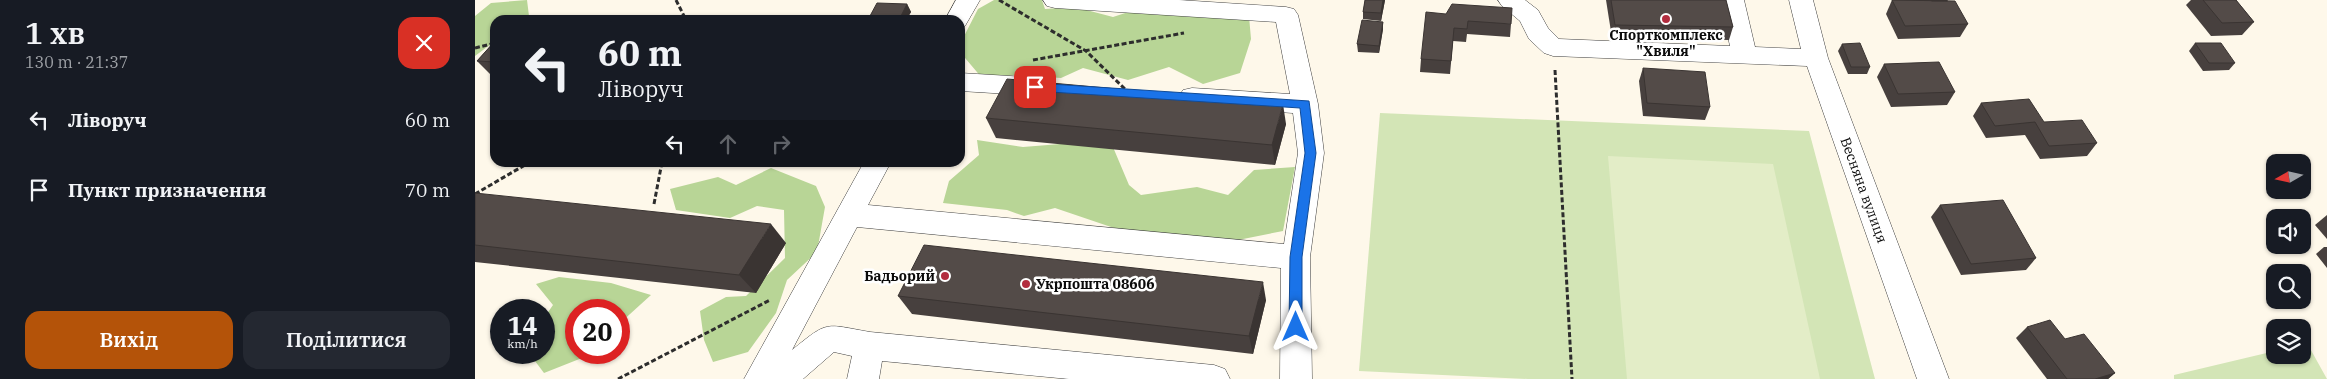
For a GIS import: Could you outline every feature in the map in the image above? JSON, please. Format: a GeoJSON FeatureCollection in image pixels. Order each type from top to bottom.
{"type":"FeatureCollection","features":[{"type":"Feature","properties":{"kind":"street"},"geometry":{"type":"LineString","coordinates":[[960,15],[967,0]]}},
{"type":"Feature","properties":{"kind":"street"},"geometry":{"type":"LineString","coordinates":[[1055,0],[1286,15],[1305,104],[1311,153],[1296,257],[1295,379]]}},
{"type":"Feature","properties":{"kind":"street"},"geometry":{"type":"LineString","coordinates":[[1510,0],[1530,16],[1538,32],[1553,47],[1816,58]]}},
{"type":"Feature","properties":{"kind":"street"},"geometry":{"type":"LineString","coordinates":[[1732,0],[1745,56]]}},
{"type":"Feature","properties":{"kind":"street","name":"Весняна вулиця"},"geometry":{"type":"LineString","coordinates":[[1801,0],[1816,58],[1933,379]]}},
{"type":"Feature","properties":{"kind":"street"},"geometry":{"type":"LineString","coordinates":[[965,82],[1069,89]]}},
{"type":"Feature","properties":{"kind":"street"},"geometry":{"type":"LineString","coordinates":[[1129,93],[1305,104]]}},
{"type":"Feature","properties":{"kind":"street"},"geometry":{"type":"LineString","coordinates":[[760,379],[875,167]]}},
{"type":"Feature","properties":{"kind":"street"},"geometry":{"type":"LineString","coordinates":[[850,215],[1296,257]]}},
{"type":"Feature","properties":{"kind":"street"},"geometry":{"type":"LineString","coordinates":[[780,379],[829,338],[870,346],[1214,379]]}},
{"type":"Feature","properties":{"kind":"street"},"geometry":{"type":"LineString","coordinates":[[863,379],[870,346]]}},
{"type":"Feature","properties":{"kind":"path"},"geometry":{"type":"LineString","coordinates":[[676,0],[684,15]]}},
{"type":"Feature","properties":{"kind":"path"},"geometry":{"type":"LineString","coordinates":[[999,0],[1085,51],[1129,93]]}},
{"type":"Feature","properties":{"kind":"path"},"geometry":{"type":"LineString","coordinates":[[1028,61],[1191,32]]}},
{"type":"Feature","properties":{"kind":"path"},"geometry":{"type":"LineString","coordinates":[[475,48],[490,44]]}},
{"type":"Feature","properties":{"kind":"path"},"geometry":{"type":"LineString","coordinates":[[1555,79],[1572,379]]}},
{"type":"Feature","properties":{"kind":"path"},"geometry":{"type":"LineString","coordinates":[[475,194],[521,167]]}},
{"type":"Feature","properties":{"kind":"path"},"geometry":{"type":"LineString","coordinates":[[654,204],[661,167]]}},
{"type":"Feature","properties":{"kind":"path"},"geometry":{"type":"LineString","coordinates":[[618,379],[773,298]]}},
{"type":"Feature","properties":{"kind":"green space"},"geometry":{"type":"Polygon","coordinates":[[[527,0],[529,15],[490,15],[490,45],[475,56],[475,16],[491,3],[527,0]]]}},
{"type":"Feature","properties":{"kind":"green space"},"geometry":{"type":"Polygon","coordinates":[[[994,0],[1042,0],[1045,9],[1075,7],[1113,17],[1162,1],[1248,5],[1251,39],[1240,73],[1203,84],[1169,67],[1128,80],[1083,68],[1061,78],[1017,75],[982,78],[965,58],[965,34],[978,9],[994,0]]]}},
{"type":"Feature","properties":{"kind":"green space"},"geometry":{"type":"Polygon","coordinates":[[[1380,113],[1809,131],[1875,379],[1528,379],[1359,371],[1380,113]]]}},
{"type":"Feature","properties":{"kind":"green space"},"geometry":{"type":"Polygon","coordinates":[[[977,140],[1023,147],[1110,140],[1129,185],[1141,195],[1197,187],[1228,195],[1254,170],[1295,167],[1283,231],[1228,242],[1114,228],[1055,208],[1024,216],[1007,210],[943,203],[949,181],[979,155],[977,140]]]}},
{"type":"Feature","properties":{"kind":"green space"},"geometry":{"type":"Polygon","coordinates":[[[1608,156],[1773,164],[1820,379],[1627,379],[1608,156]]]}},
{"type":"Feature","properties":{"kind":"green space"},"geometry":{"type":"Polygon","coordinates":[[[771,168],[816,186],[825,207],[817,252],[787,280],[776,313],[748,352],[713,362],[704,340],[700,311],[726,297],[746,296],[785,258],[784,210],[757,206],[730,218],[676,210],[670,189],[718,177],[736,185],[771,168]]]}},
{"type":"Feature","properties":{"kind":"green space"},"geometry":{"type":"Polygon","coordinates":[[[559,277],[611,283],[651,295],[630,314],[630,299],[565,299],[565,364],[567,364],[544,373],[537,364],[555,364],[555,299],[548,299],[536,284],[559,277]]]}},
{"type":"Feature","properties":{"kind":"green space"},"geometry":{"type":"Polygon","coordinates":[[[2311,350],[2327,379],[2174,379],[2174,375],[2266,353],[2266,364],[2311,364],[2311,350]]]}},
{"type":"Feature","properties":{"kind":"building"},"geometry":{"type":"Polygon","coordinates":[[[1365,0],[1383,0],[1381,13],[1363,12],[1365,0]]]}},
{"type":"Feature","properties":{"kind":"building","name":"Спорткомплекс \"Хвиля\""},"geometry":{"type":"Polygon","coordinates":[[[1611,0],[1726,0],[1733,27],[1615,25],[1611,0]]]}},
{"type":"Feature","properties":{"kind":"building"},"geometry":{"type":"Polygon","coordinates":[[[1892,0],[1955,1],[1968,24],[1905,26],[1892,0]]]}},
{"type":"Feature","properties":{"kind":"building"},"geometry":{"type":"Polygon","coordinates":[[[2203,0],[2236,0],[2254,22],[2222,23],[2203,0]]]}},
{"type":"Feature","properties":{"kind":"building"},"geometry":{"type":"Polygon","coordinates":[[[877,3],[907,4],[902,15],[871,15],[877,3]]]}},
{"type":"Feature","properties":{"kind":"building"},"geometry":{"type":"Polygon","coordinates":[[[1452,4],[1512,8],[1511,24],[1468,21],[1467,29],[1454,28],[1451,61],[1421,59],[1426,12],[1446,14],[1452,4]]]}},
{"type":"Feature","properties":{"kind":"building"},"geometry":{"type":"Polygon","coordinates":[[[1362,20],[1383,22],[1379,46],[1357,44],[1362,20]]]}},
{"type":"Feature","properties":{"kind":"building"},"geometry":{"type":"Polygon","coordinates":[[[1860,43],[1870,67],[1851,67],[1842,44],[1860,43]]]}},
{"type":"Feature","properties":{"kind":"building"},"geometry":{"type":"Polygon","coordinates":[[[2195,43],[2221,43],[2235,63],[2209,63],[2195,43]]]}},
{"type":"Feature","properties":{"kind":"building"},"geometry":{"type":"Polygon","coordinates":[[[490,47],[490,62],[477,61],[490,47]]]}},
{"type":"Feature","properties":{"kind":"building"},"geometry":{"type":"Polygon","coordinates":[[[1939,62],[1955,92],[1898,94],[1884,64],[1939,62]]]}},
{"type":"Feature","properties":{"kind":"building"},"geometry":{"type":"Polygon","coordinates":[[[1643,68],[1705,72],[1710,107],[1647,103],[1643,68]]]}},
{"type":"Feature","properties":{"kind":"building"},"geometry":{"type":"Polygon","coordinates":[[[1007,79],[1283,104],[1272,145],[986,118],[1007,79]]]}},
{"type":"Feature","properties":{"kind":"building"},"geometry":{"type":"Polygon","coordinates":[[[2029,99],[2044,122],[2082,120],[2097,143],[2049,146],[2035,122],[1995,126],[1981,103],[2029,99]]]}},
{"type":"Feature","properties":{"kind":"building"},"geometry":{"type":"Polygon","coordinates":[[[475,193],[771,224],[739,275],[475,245],[475,193]]]}},
{"type":"Feature","properties":{"kind":"building"},"geometry":{"type":"Polygon","coordinates":[[[2003,200],[2036,258],[1971,264],[1940,205],[2003,200]]]}},
{"type":"Feature","properties":{"kind":"building"},"geometry":{"type":"Polygon","coordinates":[[[924,245],[1263,282],[1249,336],[898,296],[924,245]]]}},
{"type":"Feature","properties":{"kind":"building"},"geometry":{"type":"Polygon","coordinates":[[[2050,320],[2065,339],[2084,334],[2115,373],[2095,379],[2067,379],[2027,327],[2050,320]]]}},
{"type":"Feature","properties":{"kind":"place","name":"Спорткомплекс \"Хвиля\""},"geometry":{"type":"Point","coordinates":[1666,19]}},
{"type":"Feature","properties":{"kind":"place","name":"Бадьорий"},"geometry":{"type":"Point","coordinates":[945,276]}},
{"type":"Feature","properties":{"kind":"place","name":"Укрпошта 08606"},"geometry":{"type":"Point","coordinates":[1026,284]}},
{"type":"Feature","properties":{"kind":"route"},"geometry":{"type":"LineString","coordinates":[[1035,87],[1305,104],[1311,153],[1296,257],[1296,327]]}}]}
